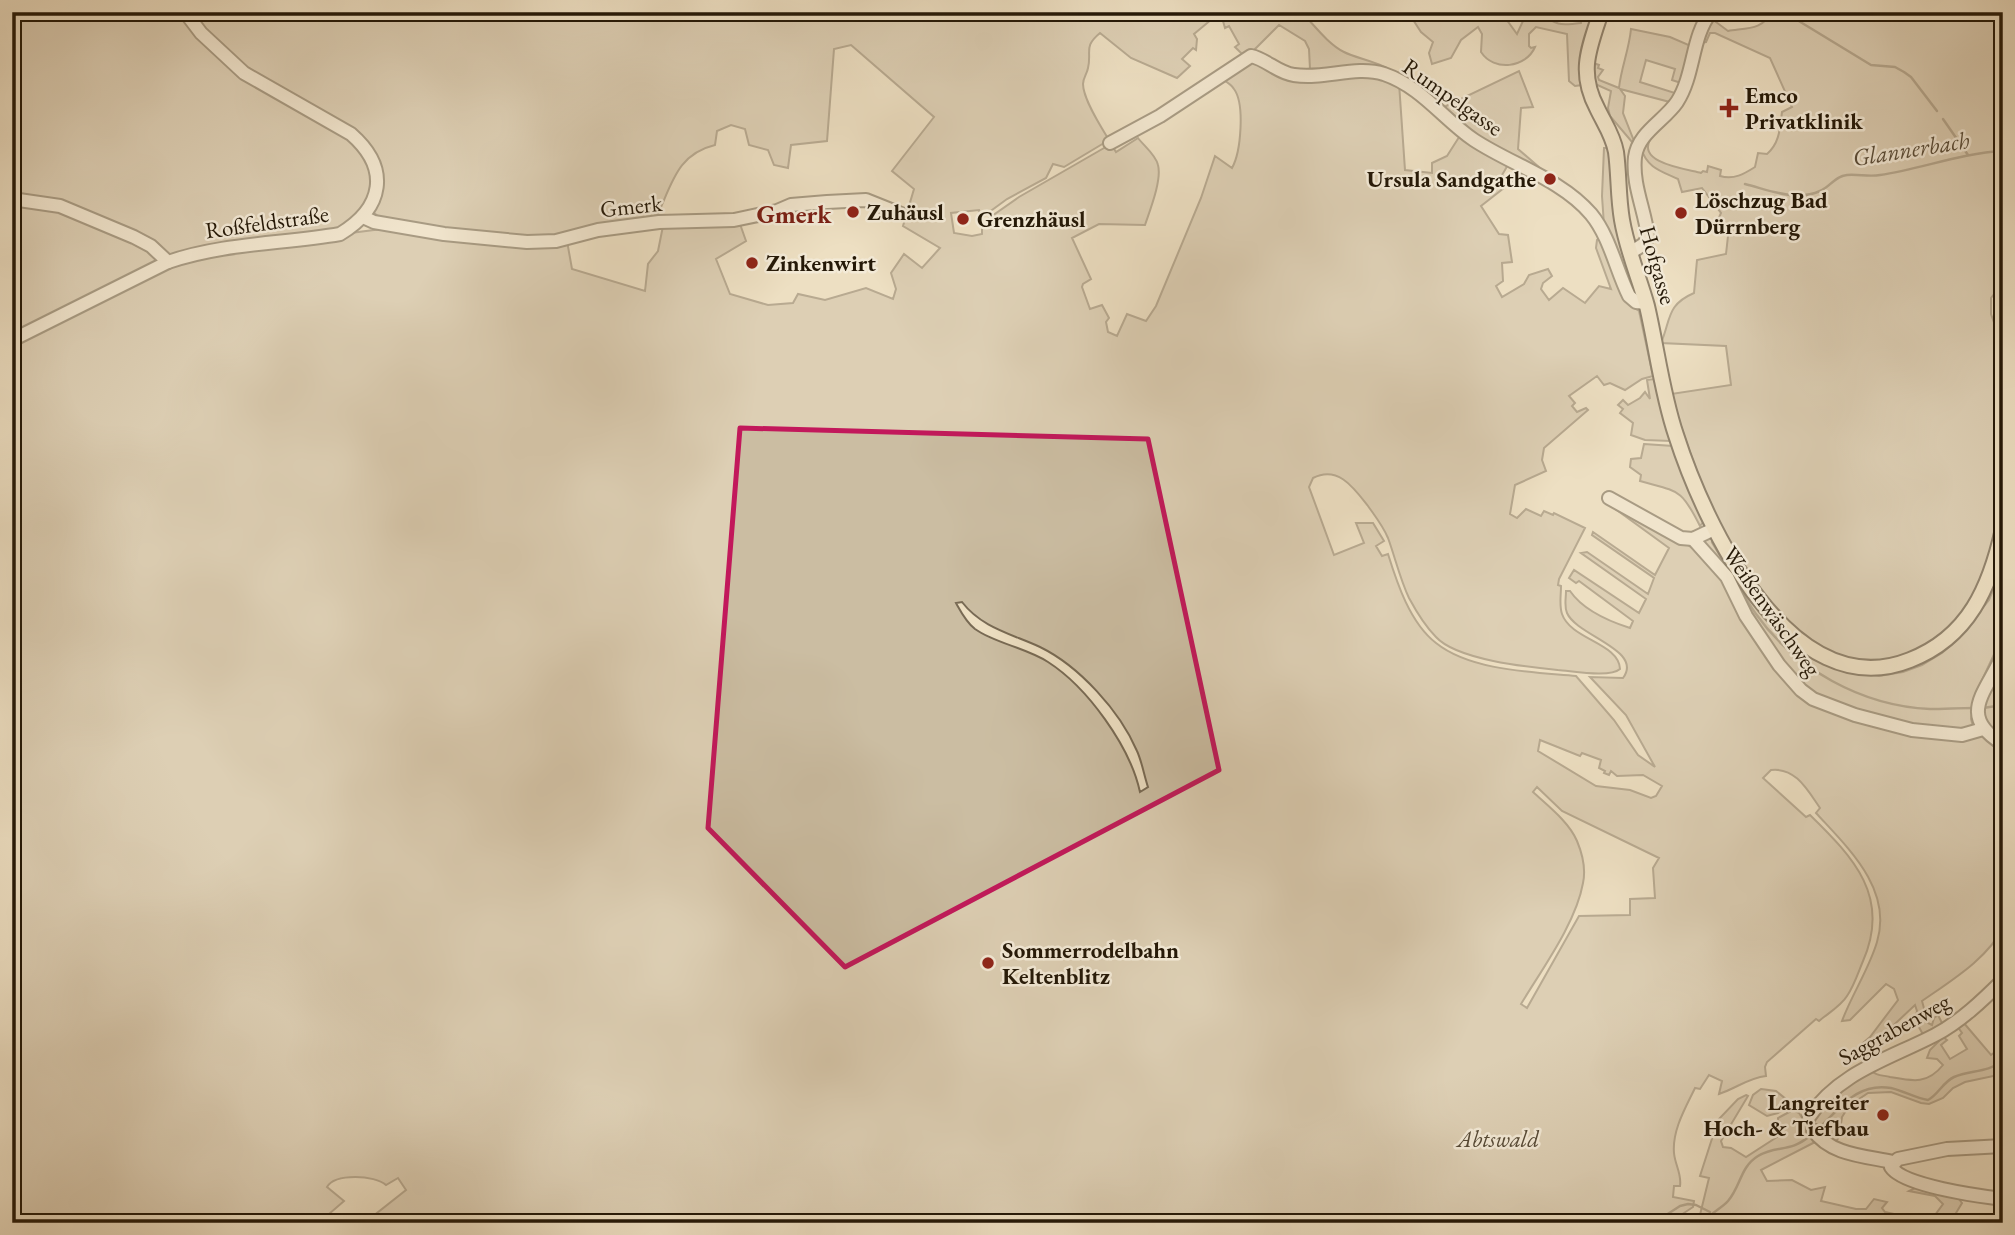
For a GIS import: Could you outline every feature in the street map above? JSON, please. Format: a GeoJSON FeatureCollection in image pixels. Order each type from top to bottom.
{"type":"FeatureCollection","features":[{"type":"Feature","properties":{"kind":"main road","name":"Hofgasse"},"geometry":{"type":"LineString","coordinates":[[1601,12],[1586,59],[1586,84],[1590,97],[1614,141],[1621,218],[1646,303],[1675,433],[1714,529],[1746,580],[1790,632],[1819,654],[1854,666],[1870,668],[1896,665],[1936,647],[1963,623],[1975,607],[1993,569],[2003,529]]}},
{"type":"Feature","properties":{"kind":"street","name":"Roßfeldstraße"},"geometry":{"type":"LineString","coordinates":[[12,340],[168,262],[216,249],[340,234],[363,217],[376,195],[376,171],[363,145],[351,134],[244,73],[201,33],[185,12]]}},
{"type":"Feature","properties":{"kind":"street"},"geometry":{"type":"LineString","coordinates":[[1630,253],[1640,248],[1648,237],[1636,187],[1637,148],[1679,97],[1691,68],[1699,31],[1711,12]]}},
{"type":"Feature","properties":{"kind":"street","name":"Rumpelgasse"},"geometry":{"type":"LineString","coordinates":[[1110,143],[1160,116],[1251,56],[1258,57],[1280,71],[1297,76],[1364,71],[1381,73],[1418,92],[1472,139],[1546,179],[1590,212],[1599,225],[1629,296],[1636,302],[1646,303]]}},
{"type":"Feature","properties":{"kind":"street"},"geometry":{"type":"LineString","coordinates":[[12,199],[50,202],[60,206],[134,237],[151,246],[168,262]]}},
{"type":"Feature","properties":{"kind":"street","name":"Gmerk"},"geometry":{"type":"LineString","coordinates":[[363,217],[374,222],[444,234],[527,242],[556,241],[598,230],[659,222],[734,220],[777,211],[791,205],[827,202],[866,200],[901,214]]}},
{"type":"Feature","properties":{"kind":"street","name":"Weißenwäschweg"},"geometry":{"type":"LineString","coordinates":[[1609,498],[1674,536],[1693,539],[1714,529]]}},
{"type":"Feature","properties":{"kind":"street","name":"Weißenwäschweg"},"geometry":{"type":"LineString","coordinates":[[1693,539],[1727,577],[1746,616],[1779,665],[1812,699],[1855,715],[1912,730],[1962,735],[1983,729]]}},
{"type":"Feature","properties":{"kind":"street"},"geometry":{"type":"LineString","coordinates":[[2003,654],[1978,707],[1983,729],[2003,744]]}},
{"type":"Feature","properties":{"kind":"street","name":"Saggrabenweg"},"geometry":{"type":"LineString","coordinates":[[1809,1117],[1840,1083],[1944,1030],[2003,980]]}},
{"type":"Feature","properties":{"kind":"street"},"geometry":{"type":"LineString","coordinates":[[1814,1132],[1826,1144],[1838,1149],[1893,1162]]}},
{"type":"Feature","properties":{"kind":"street"},"geometry":{"type":"LineString","coordinates":[[2003,1146],[1955,1148],[1898,1159],[1891,1167],[1905,1178],[1953,1191],[2003,1199]]}},
{"type":"Feature","properties":{"kind":"highlighted area"},"geometry":{"type":"Polygon","coordinates":[[[740,428],[1148,439],[1219,770],[845,967],[708,828],[740,428]]]}},
{"type":"Feature","properties":{"kind":"green space","name":"Abtswald"},"geometry":{"type":"Polygon","coordinates":[[[12,12],[1309,12],[1307,18],[1334,45],[1350,55],[1386,68],[1394,75],[1340,73],[1399,83],[1405,170],[1432,173],[1432,163],[1447,156],[1461,134],[1509,163],[1502,175],[1513,181],[1481,206],[1499,234],[1508,235],[1512,262],[1502,263],[1503,281],[1496,286],[1502,297],[1524,284],[1529,275],[1548,269],[1552,276],[1543,283],[1541,289],[1549,300],[1563,288],[1585,303],[1599,286],[1611,289],[1596,248],[1597,240],[1601,236],[1625,301],[1639,311],[1653,376],[1642,379],[1625,390],[1610,383],[1604,385],[1597,376],[1569,396],[1575,403],[1572,406],[1577,412],[1586,408],[1588,410],[1544,448],[1542,460],[1546,471],[1515,485],[1510,514],[1517,518],[1526,509],[1541,516],[1544,511],[1585,528],[1559,579],[1561,611],[1567,623],[1575,630],[1612,653],[1618,660],[1620,669],[1615,672],[1600,674],[1529,667],[1476,657],[1446,645],[1428,628],[1412,603],[1381,525],[1345,480],[1330,474],[1313,478],[1309,487],[1334,555],[1364,543],[1356,523],[1373,523],[1384,541],[1376,546],[1382,556],[1388,554],[1400,590],[1412,614],[1436,643],[1450,652],[1484,665],[1576,676],[1614,720],[1638,755],[1655,767],[1626,715],[1590,677],[1623,678],[1627,668],[1625,659],[1573,621],[1566,608],[1566,591],[1570,591],[1582,604],[1605,618],[1630,628],[1633,621],[1579,581],[1576,583],[1569,578],[1574,570],[1639,613],[1646,599],[1581,553],[1587,552],[1648,594],[1654,578],[1592,535],[1593,532],[1655,575],[1669,548],[1614,508],[1616,507],[1687,544],[1715,566],[1793,686],[1907,733],[1982,734],[2003,747],[2003,927],[1978,959],[1922,1001],[1928,1023],[1932,1025],[1938,1015],[1943,1025],[1925,1038],[1915,1020],[1915,1005],[1881,1037],[1857,1048],[1870,1037],[1898,1000],[1894,989],[1886,984],[1850,1020],[1842,1021],[1877,942],[1879,904],[1865,871],[1816,813],[1820,808],[1806,788],[1794,776],[1780,770],[1771,770],[1763,778],[1806,817],[1810,815],[1853,863],[1864,880],[1870,898],[1873,917],[1871,938],[1856,979],[1844,1000],[1819,1021],[1816,1019],[1767,1062],[1766,1076],[1719,1094],[1722,1081],[1709,1075],[1700,1089],[1695,1088],[1680,1119],[1674,1144],[1680,1186],[1674,1186],[1673,1197],[1694,1201],[1693,1207],[1681,1215],[1681,1223],[357,1223],[368,1220],[406,1190],[398,1178],[386,1185],[373,1179],[355,1177],[338,1179],[327,1187],[344,1201],[329,1214],[333,1223],[12,1223],[12,12]],[[1212,19],[1194,34],[1197,39],[1196,50],[1193,48],[1182,59],[1190,66],[1177,78],[1131,58],[1100,33],[1090,46],[1083,84],[1089,105],[1109,140],[1064,167],[1053,164],[1046,178],[1007,199],[981,218],[979,210],[951,213],[954,233],[972,236],[982,234],[982,223],[1019,197],[1111,144],[1116,152],[1138,138],[1155,158],[1159,171],[1155,195],[1145,225],[1099,224],[1072,238],[1091,279],[1082,287],[1090,309],[1102,305],[1109,318],[1106,322],[1108,332],[1117,336],[1127,314],[1146,321],[1156,306],[1201,198],[1215,156],[1232,168],[1235,161],[1240,105],[1233,87],[1220,78],[1249,60],[1273,69],[1312,71],[1305,41],[1279,25],[1253,51],[1242,54],[1235,47],[1239,44],[1229,26],[1225,28],[1223,21],[1212,19]],[[851,45],[834,49],[827,141],[791,145],[788,168],[774,165],[768,150],[749,145],[745,129],[731,125],[717,131],[715,145],[702,149],[684,163],[677,172],[657,216],[615,221],[566,235],[506,237],[382,220],[370,209],[342,234],[382,229],[567,241],[572,269],[645,291],[648,264],[658,251],[663,226],[740,224],[746,241],[716,259],[730,294],[768,305],[793,303],[798,294],[825,300],[866,288],[893,299],[896,289],[891,273],[904,254],[922,268],[940,248],[903,226],[914,189],[892,171],[934,117],[851,45]],[[962,602],[956,603],[975,629],[1040,657],[1077,686],[1117,737],[1135,774],[1140,792],[1148,787],[1139,755],[1130,736],[1097,691],[1055,655],[988,624],[962,602]],[[1540,740],[1538,751],[1596,786],[1630,790],[1651,798],[1656,796],[1662,786],[1643,775],[1617,776],[1611,771],[1609,775],[1599,768],[1601,760],[1582,753],[1580,756],[1540,740]],[[1537,787],[1533,792],[1569,827],[1577,841],[1584,872],[1579,898],[1566,930],[1521,1004],[1527,1008],[1579,916],[1630,915],[1630,899],[1655,898],[1653,868],[1659,858],[1562,811],[1537,787]]]}},
{"type":"Feature","properties":{"kind":"green space"},"geometry":{"type":"Polygon","coordinates":[[[1408,12],[1501,12],[1517,34],[1523,21],[1519,12],[1538,12],[1554,22],[1567,24],[1581,23],[1580,12],[1589,12],[1593,16],[1582,85],[1575,86],[1569,81],[1567,34],[1536,27],[1529,34],[1529,46],[1535,47],[1531,54],[1517,63],[1501,65],[1494,63],[1481,52],[1482,34],[1478,27],[1461,40],[1451,58],[1432,64],[1429,53],[1433,42],[1421,32],[1408,12]]]}},
{"type":"Feature","properties":{"kind":"green space"},"geometry":{"type":"Polygon","coordinates":[[[1770,12],[2003,12],[2003,246],[1998,289],[1991,298],[1991,314],[2001,342],[2003,361],[2004,468],[2000,522],[1987,572],[1959,617],[1930,645],[1892,659],[1863,661],[1835,656],[1790,624],[1766,598],[1744,567],[1708,498],[1671,394],[1731,385],[1726,346],[1661,343],[1674,308],[1694,293],[1697,260],[1726,254],[1729,227],[1718,220],[1721,213],[1702,188],[1682,192],[1678,179],[1651,164],[1641,148],[1669,117],[1671,119],[1653,135],[1648,147],[1656,159],[1674,167],[1701,173],[1707,172],[1708,166],[1721,170],[1720,176],[1725,177],[1739,176],[1755,167],[1758,153],[1767,154],[1775,145],[1782,112],[1792,107],[1770,58],[1715,33],[1710,33],[1706,42],[1701,43],[1712,19],[1728,31],[1759,25],[1770,12]]]}},
{"type":"Feature","properties":{"kind":"green space"},"geometry":{"type":"Polygon","coordinates":[[[1631,29],[1670,37],[1691,46],[1681,83],[1672,80],[1675,69],[1646,60],[1640,82],[1675,93],[1670,102],[1620,89],[1625,96],[1623,113],[1634,141],[1632,142],[1610,116],[1608,108],[1611,91],[1593,83],[1593,63],[1603,70],[1599,80],[1619,88],[1631,29]]]}},
{"type":"Feature","properties":{"kind":"green space"},"geometry":{"type":"Polygon","coordinates":[[[1519,71],[1533,107],[1521,108],[1518,149],[1547,174],[1478,139],[1444,107],[1519,71]]]}},
{"type":"Feature","properties":{"kind":"green space"},"geometry":{"type":"Polygon","coordinates":[[[1604,148],[1609,148],[1635,295],[1632,294],[1604,225],[1604,148]]]}},
{"type":"Feature","properties":{"kind":"green space"},"geometry":{"type":"Polygon","coordinates":[[[1654,379],[1671,441],[1645,440],[1631,435],[1633,423],[1620,413],[1623,409],[1618,405],[1623,400],[1628,405],[1645,392],[1650,399],[1647,380],[1654,379]]]}},
{"type":"Feature","properties":{"kind":"green space"},"geometry":{"type":"Polygon","coordinates":[[[1644,444],[1673,446],[1704,521],[1700,526],[1688,504],[1678,493],[1640,481],[1641,475],[1630,467],[1631,459],[1641,458],[1644,444]]]}},
{"type":"Feature","properties":{"kind":"green space"},"geometry":{"type":"Polygon","coordinates":[[[1714,537],[1818,659],[1844,670],[1879,676],[1922,665],[1956,641],[1989,600],[2003,566],[2003,635],[1976,693],[1971,719],[1974,730],[1924,729],[1824,701],[1798,682],[1702,543],[1714,537]]]}},
{"type":"Feature","properties":{"kind":"green space"},"geometry":{"type":"Polygon","coordinates":[[[2003,663],[2003,739],[1983,721],[1984,699],[2003,663]]]}},
{"type":"Feature","properties":{"kind":"green space"},"geometry":{"type":"Polygon","coordinates":[[[1963,1022],[1991,1055],[2003,1046],[2003,1074],[1965,1082],[1953,1088],[1943,1098],[1929,1104],[1891,1092],[1868,1093],[1849,1106],[1842,1117],[1839,1137],[1835,1143],[1813,1127],[1815,1118],[1827,1102],[1869,1069],[1879,1075],[1905,1080],[1919,1080],[1931,1076],[1943,1065],[1937,1059],[1927,1058],[1930,1050],[1943,1037],[1947,1040],[1941,1045],[1950,1059],[1967,1049],[1959,1036],[1962,1033],[1957,1026],[1963,1022]]]}},
{"type":"Feature","properties":{"kind":"green space"},"geometry":{"type":"Polygon","coordinates":[[[1761,1089],[1776,1091],[1792,1104],[1767,1116],[1749,1105],[1753,1095],[1761,1089]]]}},
{"type":"Feature","properties":{"kind":"green space"},"geometry":{"type":"Polygon","coordinates":[[[1748,1096],[1721,1141],[1723,1147],[1731,1148],[1746,1157],[1777,1137],[1778,1118],[1793,1110],[1799,1113],[1817,1141],[1761,1170],[1767,1181],[1792,1180],[1811,1190],[1825,1187],[1821,1201],[1856,1209],[1866,1209],[1874,1199],[1887,1202],[1882,1208],[1885,1212],[1912,1218],[1935,1215],[1943,1204],[1935,1196],[1909,1191],[1917,1187],[1954,1193],[1962,1203],[1950,1223],[1698,1223],[1709,1178],[1700,1176],[1718,1120],[1738,1099],[1748,1096]]]}},
{"type":"Feature","properties":{"kind":"waterway"},"geometry":{"type":"LineString","coordinates":[[1784,12],[1871,65],[1895,67],[1904,72],[1911,77],[1937,111]]}},
{"type":"Feature","properties":{"kind":"waterway"},"geometry":{"type":"LineString","coordinates":[[1943,119],[1968,155]]}},
{"type":"Feature","properties":{"kind":"waterway","name":"Glannerbach"},"geometry":{"type":"LineString","coordinates":[[1745,184],[1782,194],[1811,194],[1843,176],[1880,175],[2003,151]]}},
{"type":"Feature","properties":{"kind":"waterway"},"geometry":{"type":"LineString","coordinates":[[1712,542],[1730,572]]}},
{"type":"Feature","properties":{"kind":"waterway"},"geometry":{"type":"LineString","coordinates":[[1734,577],[1753,610],[1772,634],[1790,652],[1832,681],[1880,701],[1905,706],[1930,709],[1973,708]]}},
{"type":"Feature","properties":{"kind":"waterway"},"geometry":{"type":"LineString","coordinates":[[1983,708],[2003,705]]}},
{"type":"Feature","properties":{"kind":"waterway"},"geometry":{"type":"LineString","coordinates":[[1817,1130],[1841,1106],[1868,1089],[1891,1088],[1928,1100],[1954,1077],[1991,1068],[2003,1061]]}},
{"type":"Feature","properties":{"kind":"waterway"},"geometry":{"type":"LineString","coordinates":[[1705,1223],[1728,1201],[1752,1160],[1765,1152],[1791,1147],[1812,1134]]}},
{"type":"Feature","properties":{"kind":"waterway"},"geometry":{"type":"LineString","coordinates":[[1604,1223],[1663,1217],[1688,1204],[1710,1212]]}},
{"type":"Feature","properties":{"kind":"waterway"},"geometry":{"type":"LineString","coordinates":[[1350,1222],[1358,1223]]}},
{"type":"Feature","properties":{"kind":"waterway"},"geometry":{"type":"LineString","coordinates":[[1393,1223],[1408,1223]]}},
{"type":"Feature","properties":{"kind":"waterway"},"geometry":{"type":"LineString","coordinates":[[1574,1223],[1594,1223]]}},
{"type":"Feature","properties":{"kind":"place","name":"Emco Privatklinik"},"geometry":{"type":"Point","coordinates":[1729,108]}},
{"type":"Feature","properties":{"kind":"place","name":"Ursula Sandgathe"},"geometry":{"type":"Point","coordinates":[1550,179]}},
{"type":"Feature","properties":{"kind":"place","name":"Zuhäusl"},"geometry":{"type":"Point","coordinates":[853,212]}},
{"type":"Feature","properties":{"kind":"place","name":"Löschzug Bad Dürrnberg"},"geometry":{"type":"Point","coordinates":[1681,213]}},
{"type":"Feature","properties":{"kind":"place","name":"Grenzhäusl"},"geometry":{"type":"Point","coordinates":[963,219]}},
{"type":"Feature","properties":{"kind":"place","name":"Zinkenwirt"},"geometry":{"type":"Point","coordinates":[752,263]}},
{"type":"Feature","properties":{"kind":"place","name":"Sommerrodelbahn Keltenblitz"},"geometry":{"type":"Point","coordinates":[988,963]}},
{"type":"Feature","properties":{"kind":"place","name":"Langreiter Hoch- & Tiefbau"},"geometry":{"type":"Point","coordinates":[1883,1115]}},
{"type":"Feature","properties":{"kind":"district","name":"Gmerk"},"geometry":{"type":"Point","coordinates":[794,214]}}]}
